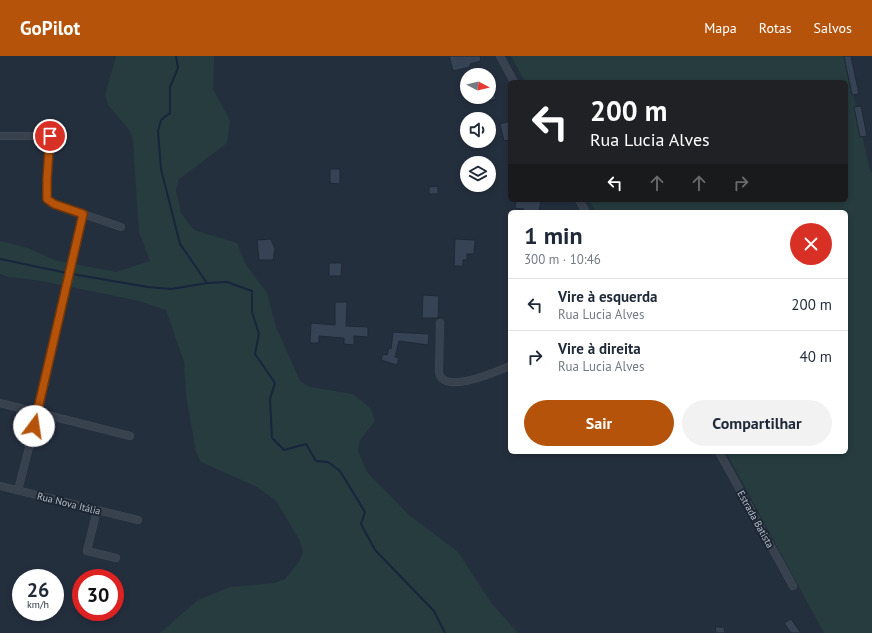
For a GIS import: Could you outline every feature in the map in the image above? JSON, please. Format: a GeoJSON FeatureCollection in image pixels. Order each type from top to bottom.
{"type":"FeatureCollection","features":[{"type":"Feature","properties":{"kind":"street"},"geometry":{"type":"LineString","coordinates":[[500,56],[513,80]]}},
{"type":"Feature","properties":{"kind":"street"},"geometry":{"type":"LineString","coordinates":[[0,136],[50,136],[47,173],[47,199],[54,204],[121,227]]}},
{"type":"Feature","properties":{"kind":"street"},"geometry":{"type":"LineString","coordinates":[[18,490],[38,413],[83,214]]}},
{"type":"Feature","properties":{"kind":"street"},"geometry":{"type":"LineString","coordinates":[[440,323],[439,375],[443,380],[455,382],[469,381],[508,367]]}},
{"type":"Feature","properties":{"kind":"street"},"geometry":{"type":"LineString","coordinates":[[0,403],[130,436]]}},
{"type":"Feature","properties":{"kind":"street","name":"Estrada Batista"},"geometry":{"type":"LineString","coordinates":[[720,454],[793,586]]}},
{"type":"Feature","properties":{"kind":"street","name":"Rua Nova Itália"},"geometry":{"type":"LineString","coordinates":[[0,486],[138,520]]}},
{"type":"Feature","properties":{"kind":"street"},"geometry":{"type":"LineString","coordinates":[[96,510],[87,551],[116,558]]}},
{"type":"Feature","properties":{"kind":"green space"},"geometry":{"type":"Polygon","coordinates":[[[116,56],[214,56],[213,89],[230,120],[227,143],[179,179],[176,190],[181,213],[194,230],[237,243],[246,265],[267,293],[276,327],[300,381],[310,387],[353,394],[371,409],[375,421],[360,440],[358,451],[367,472],[409,515],[458,552],[492,604],[518,633],[160,633],[198,600],[230,587],[275,583],[285,579],[299,562],[303,552],[300,541],[276,501],[257,487],[201,462],[196,452],[186,395],[184,362],[166,310],[139,301],[42,281],[9,277],[0,274],[0,241],[28,248],[54,260],[116,272],[150,261],[139,232],[133,142],[130,131],[108,105],[105,95],[116,56]]]}},
{"type":"Feature","properties":{"kind":"green space"},"geometry":{"type":"Polygon","coordinates":[[[511,56],[845,56],[870,171],[872,172],[872,633],[824,633],[727,454],[848,454],[848,210],[595,210],[590,202],[848,202],[848,80],[524,80],[511,56]]]}},
{"type":"Feature","properties":{"kind":"building"},"geometry":{"type":"Polygon","coordinates":[[[449,56],[480,56],[481,61],[470,64],[470,67],[460,68],[460,69],[453,71],[449,56]]]}},
{"type":"Feature","properties":{"kind":"building"},"geometry":{"type":"Polygon","coordinates":[[[844,56],[851,56],[859,94],[852,95],[844,56]]]}},
{"type":"Feature","properties":{"kind":"building"},"geometry":{"type":"Polygon","coordinates":[[[861,106],[867,136],[860,137],[854,107],[861,106]]]}},
{"type":"Feature","properties":{"kind":"building"},"geometry":{"type":"Polygon","coordinates":[[[508,122],[508,140],[504,141],[500,124],[508,122]]]}},
{"type":"Feature","properties":{"kind":"building"},"geometry":{"type":"Polygon","coordinates":[[[330,169],[340,169],[340,184],[330,183],[330,169]]]}},
{"type":"Feature","properties":{"kind":"building"},"geometry":{"type":"Polygon","coordinates":[[[438,186],[438,194],[429,194],[429,187],[438,186]]]}},
{"type":"Feature","properties":{"kind":"building"},"geometry":{"type":"Polygon","coordinates":[[[516,202],[541,202],[539,210],[524,210],[515,208],[516,202]]]}},
{"type":"Feature","properties":{"kind":"building"},"geometry":{"type":"Polygon","coordinates":[[[271,239],[275,249],[273,260],[259,260],[257,240],[271,239]]]}},
{"type":"Feature","properties":{"kind":"building"},"geometry":{"type":"Polygon","coordinates":[[[455,239],[475,240],[474,254],[467,254],[467,260],[463,260],[463,266],[454,266],[455,239]]]}},
{"type":"Feature","properties":{"kind":"building"},"geometry":{"type":"Polygon","coordinates":[[[329,263],[342,263],[341,276],[329,276],[329,263]]]}},
{"type":"Feature","properties":{"kind":"building"},"geometry":{"type":"Polygon","coordinates":[[[423,295],[439,296],[438,318],[422,318],[423,295]]]}},
{"type":"Feature","properties":{"kind":"building"},"geometry":{"type":"Polygon","coordinates":[[[335,302],[347,302],[346,326],[368,327],[368,337],[354,336],[354,345],[344,344],[344,338],[319,336],[319,343],[310,343],[311,323],[335,325],[335,302]]]}},
{"type":"Feature","properties":{"kind":"building"},"geometry":{"type":"Polygon","coordinates":[[[393,332],[429,334],[428,345],[399,341],[395,357],[399,358],[397,365],[381,360],[383,354],[387,355],[389,348],[391,349],[393,332]]]}},
{"type":"Feature","properties":{"kind":"building"},"geometry":{"type":"Polygon","coordinates":[[[791,619],[801,633],[791,633],[784,623],[791,619]]]}},
{"type":"Feature","properties":{"kind":"building"},"geometry":{"type":"Polygon","coordinates":[[[715,627],[724,627],[725,633],[716,633],[715,627]]]}},
{"type":"Feature","properties":{"kind":"waterway"},"geometry":{"type":"LineString","coordinates":[[176,56],[178,68],[170,87],[170,113],[161,120],[158,131],[161,169],[180,244],[207,283],[227,282],[252,291],[252,312],[259,334],[255,354],[275,383],[270,399],[272,438],[284,450],[306,444],[316,461],[328,462],[340,471],[365,512],[361,524],[375,550],[434,611],[445,633]]}},
{"type":"Feature","properties":{"kind":"waterway"},"geometry":{"type":"LineString","coordinates":[[0,259],[67,273]]}},
{"type":"Feature","properties":{"kind":"waterway"},"geometry":{"type":"LineString","coordinates":[[72,274],[148,287],[171,289],[207,283]]}},
{"type":"Feature","properties":{"kind":"route"},"geometry":{"type":"LineString","coordinates":[[34,426],[83,214],[51,203],[47,199],[50,136]]}}]}
